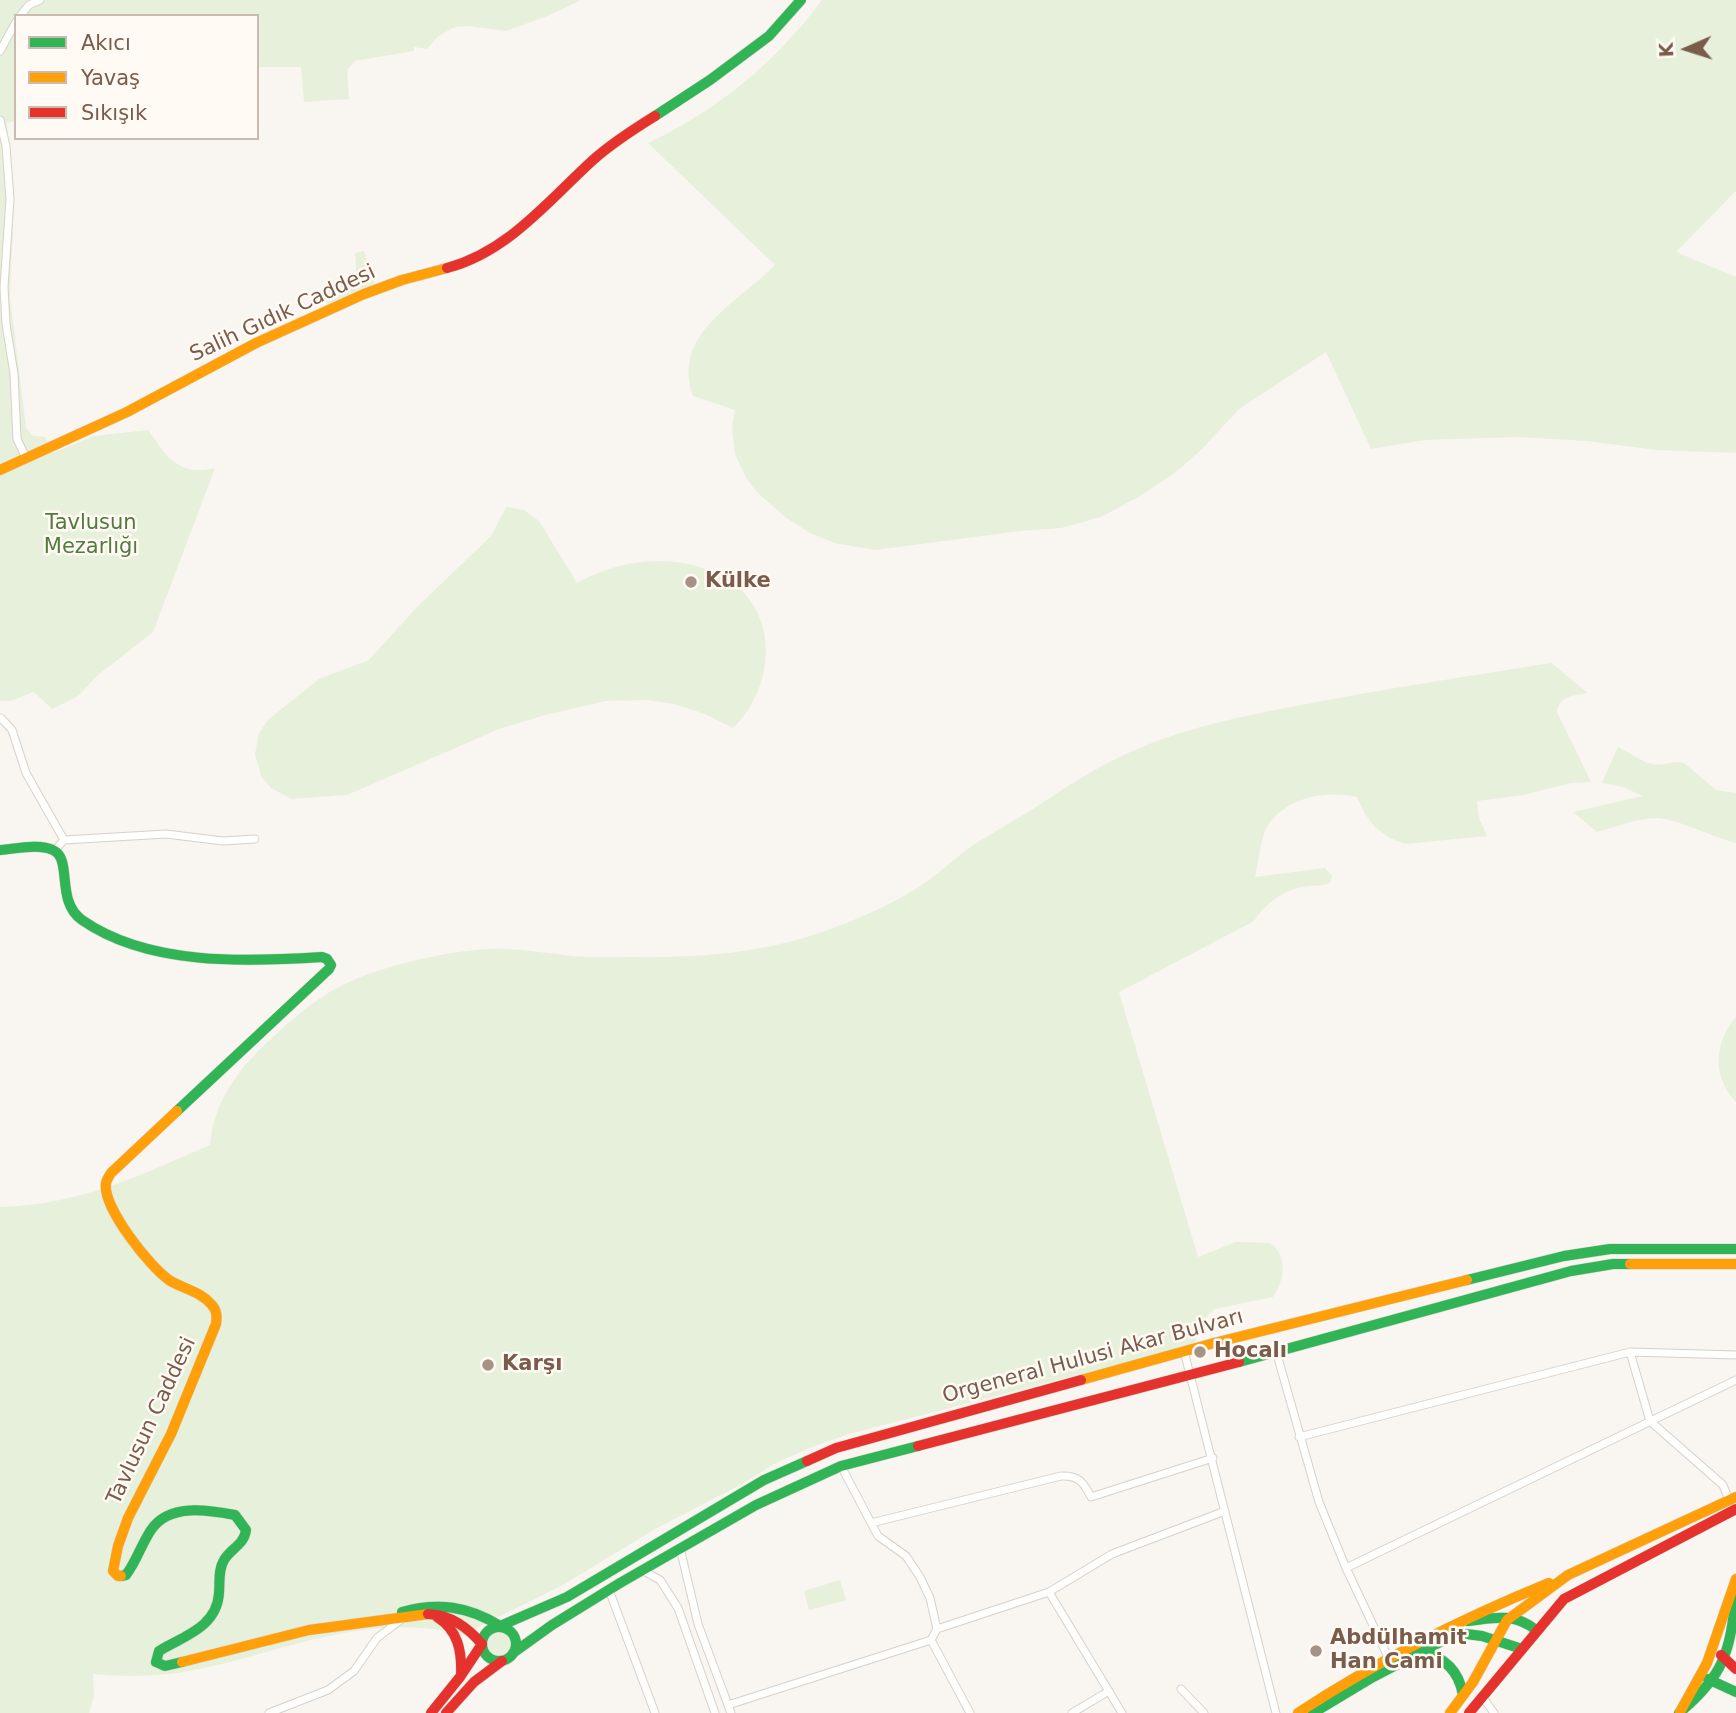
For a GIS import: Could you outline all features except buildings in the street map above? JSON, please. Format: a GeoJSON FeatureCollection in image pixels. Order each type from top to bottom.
{"type":"FeatureCollection","features":[{"type":"Feature","properties":{"kind":"street"},"geometry":{"type":"LineString","coordinates":[[22,14],[29,5],[40,0]]}},
{"type":"Feature","properties":{"kind":"street","name":"Salih Gıdık Caddesi"},"geometry":{"type":"LineString","coordinates":[[0,470],[127,412],[264,339],[364,294],[402,280],[463,264],[489,252],[518,231],[561,188],[612,144],[710,80],[769,36],[801,0]]}},
{"type":"Feature","properties":{"kind":"street"},"geometry":{"type":"LineString","coordinates":[[0,51],[14,26]]}},
{"type":"Feature","properties":{"kind":"street"},"geometry":{"type":"LineString","coordinates":[[0,120],[7,155],[10,199],[4,287],[6,324],[16,388],[16,434],[26,458]]}},
{"type":"Feature","properties":{"kind":"street"},"geometry":{"type":"LineString","coordinates":[[1,718],[12,730],[26,773],[64,840]]}},
{"type":"Feature","properties":{"kind":"street"},"geometry":{"type":"LineString","coordinates":[[64,840],[166,835],[223,841],[255,839]]}},
{"type":"Feature","properties":{"kind":"street"},"geometry":{"type":"LineString","coordinates":[[0,850],[48,849],[58,854],[64,840]]}},
{"type":"Feature","properties":{"kind":"street","name":"Tavlusun Caddesi"},"geometry":{"type":"LineString","coordinates":[[58,854],[65,864],[65,897],[73,913],[84,922],[123,940],[172,954],[271,961],[323,957],[329,960],[331,965],[107,1179],[106,1191],[111,1207],[148,1262],[169,1281],[206,1299],[213,1306],[217,1317],[216,1327],[171,1434],[128,1518],[113,1571],[118,1576],[126,1575],[154,1526],[170,1514],[224,1513],[235,1516],[243,1523],[246,1530],[244,1540],[227,1555],[221,1566],[218,1603],[213,1616],[204,1626],[159,1651],[156,1659],[163,1666],[289,1634],[385,1618],[428,1614]]}},
{"type":"Feature","properties":{"kind":"street","name":"Orgeneral Hulusi Akar Bulvarı"},"geometry":{"type":"LineString","coordinates":[[500,1626],[567,1597],[707,1511],[764,1480],[828,1451],[1184,1351],[1564,1256],[1610,1250],[1736,1249]]}},
{"type":"Feature","properties":{"kind":"street","name":"Orgeneral Hulusi Akar Bulvarı"},"geometry":{"type":"LineString","coordinates":[[513,1653],[529,1640],[680,1548],[793,1484],[841,1466],[1191,1375],[1571,1271],[1613,1264],[1736,1264]]}},
{"type":"Feature","properties":{"kind":"street"},"geometry":{"type":"LineString","coordinates":[[1184,1351],[1276,1713]]}},
{"type":"Feature","properties":{"kind":"street"},"geometry":{"type":"LineString","coordinates":[[1276,1351],[1319,1502],[1346,1568],[1389,1659]]}},
{"type":"Feature","properties":{"kind":"street"},"geometry":{"type":"LineString","coordinates":[[1299,1437],[1630,1352],[1736,1355]]}},
{"type":"Feature","properties":{"kind":"street"},"geometry":{"type":"LineString","coordinates":[[1630,1352],[1650,1421],[1723,1485],[1734,1507]]}},
{"type":"Feature","properties":{"kind":"street"},"geometry":{"type":"LineString","coordinates":[[1346,1568],[1736,1380]]}},
{"type":"Feature","properties":{"kind":"street"},"geometry":{"type":"LineString","coordinates":[[870,1523],[1061,1476],[1073,1476],[1082,1480],[1091,1497],[1213,1458]]}},
{"type":"Feature","properties":{"kind":"street"},"geometry":{"type":"LineString","coordinates":[[680,1548],[691,1602],[730,1709],[931,1640],[937,1629],[930,1598],[914,1566],[906,1556],[878,1536],[841,1466]]}},
{"type":"Feature","properties":{"kind":"street"},"geometry":{"type":"LineString","coordinates":[[1298,1713],[1332,1690],[1389,1659],[1506,1600],[1734,1507]]}},
{"type":"Feature","properties":{"kind":"street"},"geometry":{"type":"LineString","coordinates":[[1469,1713],[1564,1599],[1734,1507]]}},
{"type":"Feature","properties":{"kind":"street"},"geometry":{"type":"LineString","coordinates":[[937,1629],[1049,1592],[1112,1554],[1225,1511]]}},
{"type":"Feature","properties":{"kind":"street"},"geometry":{"type":"LineString","coordinates":[[642,1570],[660,1580],[678,1608],[715,1713]]}},
{"type":"Feature","properties":{"kind":"street"},"geometry":{"type":"LineString","coordinates":[[1450,1713],[1473,1682],[1507,1620],[1569,1575]]}},
{"type":"Feature","properties":{"kind":"street"},"geometry":{"type":"LineString","coordinates":[[1679,1712],[1712,1652],[1736,1579]]}},
{"type":"Feature","properties":{"kind":"street"},"geometry":{"type":"LineString","coordinates":[[609,1590],[655,1713]]}},
{"type":"Feature","properties":{"kind":"street"},"geometry":{"type":"LineString","coordinates":[[1049,1592],[1122,1713]]}},
{"type":"Feature","properties":{"kind":"street"},"geometry":{"type":"LineString","coordinates":[[1679,1712],[1691,1704],[1712,1682],[1726,1658],[1731,1641],[1736,1598]]}},
{"type":"Feature","properties":{"kind":"street","name":"Tavlusun Caddesi"},"geometry":{"type":"LineString","coordinates":[[385,1618],[416,1608],[438,1605],[463,1608],[483,1615],[500,1626]]}},
{"type":"Feature","properties":{"kind":"street"},"geometry":{"type":"LineString","coordinates":[[428,1614],[440,1613],[455,1620],[482,1644],[483,1650],[491,1659],[502,1661]]}},
{"type":"Feature","properties":{"kind":"street"},"geometry":{"type":"LineString","coordinates":[[428,1614],[446,1622],[457,1638],[462,1658],[460,1677]]}},
{"type":"Feature","properties":{"kind":"street"},"geometry":{"type":"LineString","coordinates":[[1461,1622],[1514,1615],[1526,1620],[1536,1630]]}},
{"type":"Feature","properties":{"kind":"street"},"geometry":{"type":"LineString","coordinates":[[269,1713],[337,1684],[354,1671],[377,1638],[407,1616]]}},
{"type":"Feature","properties":{"kind":"street"},"geometry":{"type":"LineString","coordinates":[[431,1713],[460,1677],[482,1644],[486,1633],[500,1626],[513,1634],[516,1644],[513,1653],[474,1682],[446,1713]]}},
{"type":"Feature","properties":{"kind":"street"},"geometry":{"type":"LineString","coordinates":[[1313,1713],[1373,1677],[1444,1640],[1466,1634],[1522,1648]]}},
{"type":"Feature","properties":{"kind":"street"},"geometry":{"type":"LineString","coordinates":[[931,1640],[970,1713]]}},
{"type":"Feature","properties":{"kind":"street"},"geometry":{"type":"LineString","coordinates":[[1421,1652],[1436,1655],[1448,1663],[1461,1681],[1463,1695]]}},
{"type":"Feature","properties":{"kind":"street"},"geometry":{"type":"LineString","coordinates":[[1712,1652],[1726,1658],[1736,1669]]}},
{"type":"Feature","properties":{"kind":"street"},"geometry":{"type":"LineString","coordinates":[[1704,1670],[1712,1682],[1736,1692]]}},
{"type":"Feature","properties":{"kind":"street"},"geometry":{"type":"LineString","coordinates":[[1181,1689],[1204,1713]]}},
{"type":"Feature","properties":{"kind":"street"},"geometry":{"type":"LineString","coordinates":[[1072,1713],[1109,1691]]}},
{"type":"Feature","properties":{"kind":"street"},"geometry":{"type":"LineString","coordinates":[[1482,1696],[1494,1713]]}},
{"type":"Feature","properties":{"kind":"green space","name":"Tavlusun Mezarlığı"},"geometry":{"type":"Polygon","coordinates":[[[0,0],[581,0],[506,31],[455,27],[438,36],[427,49],[414,47],[414,51],[355,61],[347,70],[349,99],[304,102],[301,67],[259,67],[259,14],[14,14],[14,121],[7,123],[14,199],[10,297],[26,428],[33,436],[45,437],[53,453],[94,436],[148,430],[175,463],[192,470],[215,468],[153,632],[98,675],[78,696],[52,709],[34,692],[10,701],[0,701],[0,0]]]}},
{"type":"Feature","properties":{"kind":"green space"},"geometry":{"type":"Polygon","coordinates":[[[822,0],[1736,0],[1736,191],[1676,252],[1736,277],[1736,453],[1656,450],[1587,441],[1518,437],[1425,440],[1371,449],[1326,352],[1239,409],[1203,448],[1176,472],[1101,517],[1061,528],[875,550],[835,543],[810,533],[785,517],[757,492],[746,478],[735,454],[732,427],[735,410],[693,396],[689,374],[691,354],[712,321],[775,265],[648,143],[698,116],[744,83],[785,44],[822,0]]]}},
{"type":"Feature","properties":{"kind":"green space"},"geometry":{"type":"Polygon","coordinates":[[[364,251],[375,285],[327,305],[322,293],[329,291],[338,295],[349,288],[356,273],[355,253],[364,251]]]}},
{"type":"Feature","properties":{"kind":"green space"},"geometry":{"type":"Polygon","coordinates":[[[506,507],[524,510],[539,521],[577,583],[612,568],[667,561],[704,568],[722,576],[741,590],[755,607],[763,627],[766,649],[758,691],[733,728],[705,714],[675,704],[646,700],[605,701],[499,729],[347,795],[291,799],[271,788],[261,776],[255,754],[259,733],[268,720],[319,679],[369,660],[418,606],[491,536],[506,507]]]}},
{"type":"Feature","properties":{"kind":"green space"},"geometry":{"type":"Polygon","coordinates":[[[1551,663],[1588,693],[1564,699],[1557,712],[1591,782],[1570,783],[1523,795],[1477,801],[1479,818],[1487,836],[1405,844],[1376,828],[1357,797],[1320,795],[1296,802],[1276,815],[1268,825],[1255,877],[1325,868],[1332,876],[1330,883],[1307,886],[1283,894],[1264,908],[1254,921],[1119,992],[1198,1257],[1236,1242],[1270,1243],[1280,1255],[1283,1268],[1273,1297],[1215,1309],[1208,1315],[1193,1345],[849,1434],[809,1448],[774,1464],[742,1484],[657,1528],[561,1586],[452,1640],[446,1631],[413,1627],[350,1632],[182,1672],[144,1676],[93,1674],[94,1696],[89,1713],[0,1713],[0,1207],[29,1205],[82,1195],[133,1178],[210,1145],[212,1129],[223,1099],[239,1073],[260,1049],[311,1005],[337,988],[371,973],[472,950],[520,950],[586,957],[678,957],[748,950],[793,941],[844,924],[899,898],[925,883],[966,850],[1085,776],[1120,757],[1165,738],[1235,718],[1398,687],[1551,663]]]}},
{"type":"Feature","properties":{"kind":"green space"},"geometry":{"type":"Polygon","coordinates":[[[1618,747],[1647,763],[1684,763],[1716,790],[1736,793],[1736,843],[1675,821],[1657,818],[1634,821],[1597,832],[1573,812],[1643,796],[1623,787],[1602,783],[1618,747]]]}},
{"type":"Feature","properties":{"kind":"green space"},"geometry":{"type":"Polygon","coordinates":[[[1736,1017],[1736,1102],[1723,1082],[1719,1059],[1723,1037],[1736,1017]]]}},
{"type":"Feature","properties":{"kind":"green space"},"geometry":{"type":"Polygon","coordinates":[[[840,1580],[846,1600],[809,1610],[804,1591],[840,1580]]]}},
{"type":"Feature","properties":{"kind":"green space"},"geometry":{"type":"Polygon","coordinates":[[[499,1629],[509,1633],[513,1643],[509,1653],[499,1657],[489,1653],[485,1643],[489,1633],[499,1629]]]}},
{"type":"Feature","properties":{"kind":"traffic: fast"},"geometry":{"type":"LineString","coordinates":[[655,116],[710,80],[769,36],[801,0]]}},
{"type":"Feature","properties":{"kind":"traffic: fast"},"geometry":{"type":"LineString","coordinates":[[0,850],[34,847],[53,850],[62,862],[66,892],[74,912],[82,920],[108,935],[137,946],[198,958],[327,959],[331,965],[329,969],[177,1111]]}},
{"type":"Feature","properties":{"kind":"traffic: fast"},"geometry":{"type":"LineString","coordinates":[[1467,1280],[1564,1256],[1610,1249],[1736,1249]]}},
{"type":"Feature","properties":{"kind":"traffic: fast"},"geometry":{"type":"LineString","coordinates":[[1239,1362],[1571,1271],[1630,1264]]}},
{"type":"Feature","properties":{"kind":"traffic: fast"},"geometry":{"type":"LineString","coordinates":[[513,1653],[620,1583],[756,1505],[841,1466],[918,1446]]}},
{"type":"Feature","properties":{"kind":"traffic: fast"},"geometry":{"type":"LineString","coordinates":[[500,1626],[567,1597],[764,1480],[807,1461]]}},
{"type":"Feature","properties":{"kind":"traffic: fast"},"geometry":{"type":"LineString","coordinates":[[121,1576],[126,1575],[151,1530],[159,1521],[178,1512],[201,1510],[235,1515],[246,1530],[243,1539],[222,1564],[217,1605],[212,1614],[198,1629],[159,1651],[156,1662],[165,1666],[182,1662]]}},
{"type":"Feature","properties":{"kind":"traffic: fast"},"geometry":{"type":"LineString","coordinates":[[1679,1713],[1706,1687],[1722,1662],[1731,1632],[1736,1595]]}},
{"type":"Feature","properties":{"kind":"traffic: fast"},"geometry":{"type":"LineString","coordinates":[[402,1612],[428,1607],[453,1608],[476,1614],[500,1626]]}},
{"type":"Feature","properties":{"kind":"traffic: fast"},"geometry":{"type":"LineString","coordinates":[[1468,1621],[1512,1618],[1536,1630]]}},
{"type":"Feature","properties":{"kind":"traffic: fast"},"geometry":{"type":"LineString","coordinates":[[499,1627],[511,1632],[516,1644],[511,1656],[499,1661],[487,1656],[482,1644],[487,1632],[499,1627]]}},
{"type":"Feature","properties":{"kind":"traffic: fast"},"geometry":{"type":"LineString","coordinates":[[1313,1713],[1373,1677],[1444,1640],[1466,1634],[1482,1636],[1522,1649]]}},
{"type":"Feature","properties":{"kind":"traffic: fast"},"geometry":{"type":"LineString","coordinates":[[1421,1652],[1437,1657],[1450,1666],[1463,1695]]}},
{"type":"Feature","properties":{"kind":"traffic: fast"},"geometry":{"type":"LineString","coordinates":[[1708,1679],[1736,1692]]}},
{"type":"Feature","properties":{"kind":"traffic: slow"},"geometry":{"type":"LineString","coordinates":[[0,470],[127,412],[256,343],[364,294],[447,268]]}},
{"type":"Feature","properties":{"kind":"traffic: slow"},"geometry":{"type":"LineString","coordinates":[[121,1576],[113,1571],[128,1518],[171,1434],[216,1324],[215,1311],[207,1300],[169,1280],[140,1250],[119,1221],[107,1194],[106,1183],[111,1173],[177,1111]]}},
{"type":"Feature","properties":{"kind":"traffic: slow"},"geometry":{"type":"LineString","coordinates":[[1630,1264],[1736,1264]]}},
{"type":"Feature","properties":{"kind":"traffic: slow"},"geometry":{"type":"LineString","coordinates":[[1081,1380],[1214,1343],[1467,1280]]}},
{"type":"Feature","properties":{"kind":"traffic: slow"},"geometry":{"type":"LineString","coordinates":[[1450,1713],[1473,1682],[1507,1620],[1568,1575],[1736,1497]]}},
{"type":"Feature","properties":{"kind":"traffic: slow"},"geometry":{"type":"LineString","coordinates":[[1680,1712],[1707,1663],[1736,1579]]}},
{"type":"Feature","properties":{"kind":"traffic: slow"},"geometry":{"type":"LineString","coordinates":[[1298,1713],[1420,1642],[1549,1583]]}},
{"type":"Feature","properties":{"kind":"traffic: slow"},"geometry":{"type":"LineString","coordinates":[[182,1662],[309,1630],[428,1614]]}},
{"type":"Feature","properties":{"kind":"traffic: jam"},"geometry":{"type":"LineString","coordinates":[[447,268],[469,260],[508,238],[600,154],[655,116]]}},
{"type":"Feature","properties":{"kind":"traffic: jam"},"geometry":{"type":"LineString","coordinates":[[918,1446],[1239,1362]]}},
{"type":"Feature","properties":{"kind":"traffic: jam"},"geometry":{"type":"LineString","coordinates":[[807,1461],[836,1448],[1081,1380]]}},
{"type":"Feature","properties":{"kind":"traffic: jam"},"geometry":{"type":"LineString","coordinates":[[1469,1713],[1564,1599],[1736,1509]]}},
{"type":"Feature","properties":{"kind":"traffic: jam"},"geometry":{"type":"LineString","coordinates":[[428,1614],[458,1623],[482,1644],[431,1713]]}},
{"type":"Feature","properties":{"kind":"traffic: jam"},"geometry":{"type":"LineString","coordinates":[[437,1617],[450,1628],[457,1642],[461,1675]]}},
{"type":"Feature","properties":{"kind":"traffic: jam"},"geometry":{"type":"LineString","coordinates":[[1721,1655],[1736,1669]]}},
{"type":"Feature","properties":{"kind":"traffic: jam"},"geometry":{"type":"LineString","coordinates":[[446,1713],[474,1682],[502,1661]]}},
{"type":"Feature","properties":{"kind":"place","name":"Külke"},"geometry":{"type":"Point","coordinates":[691,582]}},
{"type":"Feature","properties":{"kind":"place","name":"Hocalı"},"geometry":{"type":"Point","coordinates":[1200,1352]}},
{"type":"Feature","properties":{"kind":"place","name":"Karşı"},"geometry":{"type":"Point","coordinates":[488,1365]}},
{"type":"Feature","properties":{"kind":"place","name":"Abdülhamit Han Cami"},"geometry":{"type":"Point","coordinates":[1316,1651]}}]}
